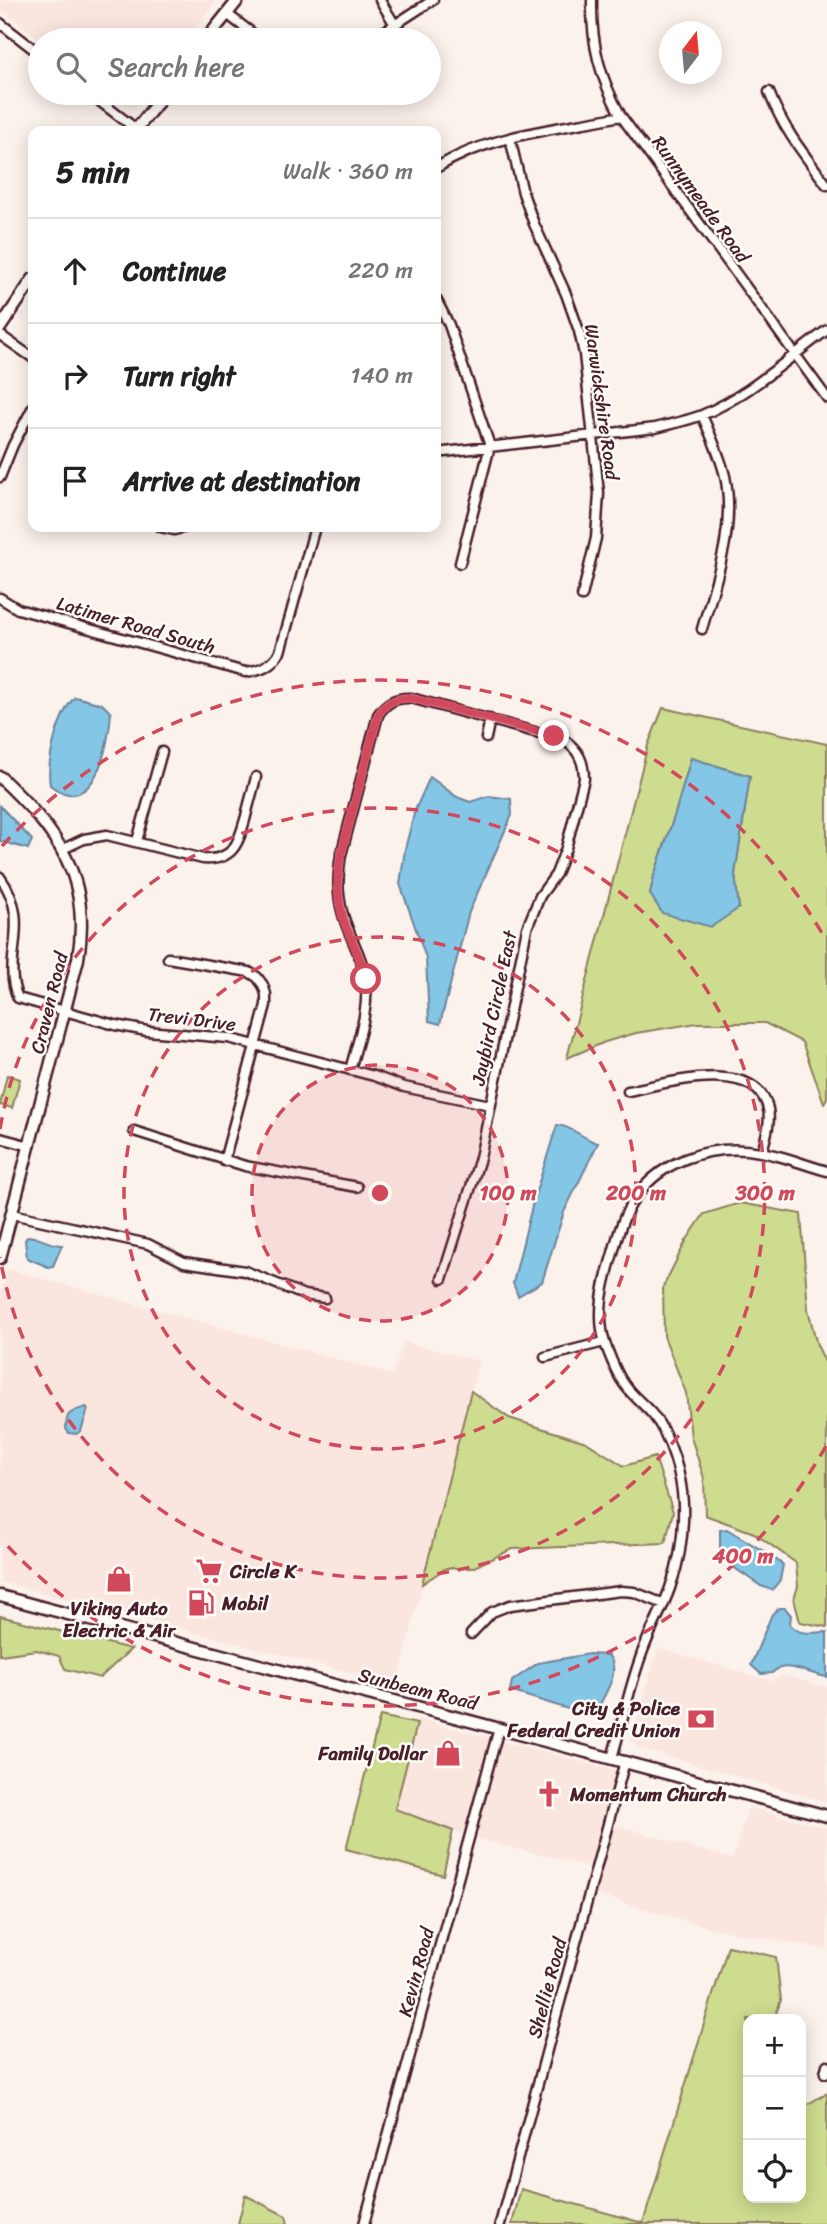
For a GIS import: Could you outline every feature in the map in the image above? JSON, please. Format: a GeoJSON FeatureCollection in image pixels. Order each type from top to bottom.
{"type":"FeatureCollection","features":[{"type":"Feature","properties":{"kind":"street"},"geometry":{"type":"LineString","coordinates":[[216,28],[239,0]]}},
{"type":"Feature","properties":{"kind":"street"},"geometry":{"type":"LineString","coordinates":[[380,0],[395,25]]}},
{"type":"Feature","properties":{"kind":"street"},"geometry":{"type":"LineString","coordinates":[[390,28],[433,0]]}},
{"type":"Feature","properties":{"kind":"street","name":"Runnymeade Road"},"geometry":{"type":"LineString","coordinates":[[592,0],[592,23],[600,74],[621,116],[827,398]]}},
{"type":"Feature","properties":{"kind":"street"},"geometry":{"type":"LineString","coordinates":[[227,14],[245,28]]}},
{"type":"Feature","properties":{"kind":"street"},"geometry":{"type":"LineString","coordinates":[[0,23],[28,45]]}},
{"type":"Feature","properties":{"kind":"street"},"geometry":{"type":"LineString","coordinates":[[769,92],[778,117],[827,185]]}},
{"type":"Feature","properties":{"kind":"street"},"geometry":{"type":"LineString","coordinates":[[104,105],[130,126]]}},
{"type":"Feature","properties":{"kind":"street"},"geometry":{"type":"LineString","coordinates":[[138,126],[155,105]]}},
{"type":"Feature","properties":{"kind":"street"},"geometry":{"type":"LineString","coordinates":[[441,165],[482,144],[621,116]]}},
{"type":"Feature","properties":{"kind":"street","name":"Warwickshire Road"},"geometry":{"type":"LineString","coordinates":[[510,138],[523,193],[534,224],[566,294],[579,331],[599,493],[598,521],[582,596]]}},
{"type":"Feature","properties":{"kind":"street"},"geometry":{"type":"LineString","coordinates":[[0,328],[28,286]]}},
{"type":"Feature","properties":{"kind":"street"},"geometry":{"type":"LineString","coordinates":[[441,310],[453,336],[490,446],[460,563]]}},
{"type":"Feature","properties":{"kind":"street"},"geometry":{"type":"LineString","coordinates":[[441,452],[654,428],[702,415],[731,400],[827,330]]}},
{"type":"Feature","properties":{"kind":"street"},"geometry":{"type":"LineString","coordinates":[[0,335],[28,355]]}},
{"type":"Feature","properties":{"kind":"street"},"geometry":{"type":"LineString","coordinates":[[702,415],[724,475],[729,514],[724,550],[702,629]]}},
{"type":"Feature","properties":{"kind":"street"},"geometry":{"type":"LineString","coordinates":[[0,477],[28,416]]}},
{"type":"Feature","properties":{"kind":"street","name":"Latimer Road South"},"geometry":{"type":"LineString","coordinates":[[0,598],[18,609],[244,672],[257,671],[275,660],[279,652],[314,532]]}},
{"type":"Feature","properties":{"kind":"street"},"geometry":{"type":"LineString","coordinates":[[350,1070],[364,1018],[366,979],[362,961],[340,907],[337,874],[378,715],[396,699],[411,698],[490,719],[485,738]]}},
{"type":"Feature","properties":{"kind":"street","name":"Jaybird Circle East"},"geometry":{"type":"LineString","coordinates":[[442,1279],[472,1189],[527,928],[540,896],[556,874],[566,848],[584,779],[584,768],[576,750],[564,740],[490,719]]}},
{"type":"Feature","properties":{"kind":"street"},"geometry":{"type":"LineString","coordinates":[[137,841],[162,752]]}},
{"type":"Feature","properties":{"kind":"street","name":"Craven Road"},"geometry":{"type":"LineString","coordinates":[[0,777],[42,820],[63,849],[75,881],[82,923],[78,959],[0,1258]]}},
{"type":"Feature","properties":{"kind":"street"},"geometry":{"type":"LineString","coordinates":[[63,849],[84,839],[107,835],[203,859],[220,858],[228,855],[240,838],[256,777]]}},
{"type":"Feature","properties":{"kind":"street"},"geometry":{"type":"LineString","coordinates":[[0,877],[12,906],[11,923],[5,943]]}},
{"type":"Feature","properties":{"kind":"street"},"geometry":{"type":"LineString","coordinates":[[168,958],[240,969],[257,977],[266,994],[266,1005],[224,1161]]}},
{"type":"Feature","properties":{"kind":"street","name":"Trevi Drive"},"geometry":{"type":"LineString","coordinates":[[2,978],[18,998],[65,1012],[147,1031],[205,1034],[256,1044],[404,1087],[490,1105]]}},
{"type":"Feature","properties":{"kind":"street"},"geometry":{"type":"LineString","coordinates":[[628,1091],[681,1081],[729,1077],[741,1079],[753,1085],[768,1109],[762,1152]]}},
{"type":"Feature","properties":{"kind":"street"},"geometry":{"type":"LineString","coordinates":[[134,1131],[224,1161],[357,1187]]}},
{"type":"Feature","properties":{"kind":"street"},"geometry":{"type":"LineString","coordinates":[[0,1138],[30,1146]]}},
{"type":"Feature","properties":{"kind":"street"},"geometry":{"type":"LineString","coordinates":[[612,1758],[642,1654],[671,1586],[682,1543],[683,1502],[674,1455],[666,1434],[654,1416],[623,1384],[604,1342],[601,1298],[619,1231],[630,1207],[642,1190],[673,1164],[694,1155],[736,1149],[762,1152],[797,1160],[827,1171]]}},
{"type":"Feature","properties":{"kind":"street"},"geometry":{"type":"LineString","coordinates":[[12,1214],[148,1244],[184,1262],[245,1271],[304,1295],[325,1298]]}},
{"type":"Feature","properties":{"kind":"street"},"geometry":{"type":"LineString","coordinates":[[545,1357],[604,1342]]}},
{"type":"Feature","properties":{"kind":"street"},"geometry":{"type":"LineString","coordinates":[[471,1634],[492,1612],[510,1605],[621,1591],[634,1592],[664,1604]]}},
{"type":"Feature","properties":{"kind":"street","name":"Sunbeam Road"},"geometry":{"type":"LineString","coordinates":[[0,1596],[827,1816]]}},
{"type":"Feature","properties":{"kind":"street","name":"Kevin Road"},"geometry":{"type":"LineString","coordinates":[[364,2224],[499,1728]]}},
{"type":"Feature","properties":{"kind":"street","name":"Shellie Road"},"geometry":{"type":"LineString","coordinates":[[500,2224],[625,1761]]}},
{"type":"Feature","properties":{"kind":"shaded area"},"geometry":{"type":"Polygon","coordinates":[[[0,0],[217,0],[195,28],[28,28],[28,30],[0,9],[0,0]]]}},
{"type":"Feature","properties":{"kind":"shaded area"},"geometry":{"type":"Polygon","coordinates":[[[7,1269],[392,1374],[404,1342],[479,1361],[397,1685],[0,1582],[0,1297],[7,1269]]]}},
{"type":"Feature","properties":{"kind":"shaded area"},"geometry":{"type":"Polygon","coordinates":[[[658,1648],[772,1681],[782,1675],[827,1687],[827,1802],[638,1748],[631,1739],[658,1648]]]}},
{"type":"Feature","properties":{"kind":"shaded area"},"geometry":{"type":"Polygon","coordinates":[[[418,1719],[626,1773],[612,1824],[732,1859],[748,1807],[827,1828],[827,1950],[715,1929],[593,1894],[598,1869],[473,1838],[395,1809],[418,1719]]]}},
{"type":"Feature","properties":{"kind":"green space"},"geometry":{"type":"Polygon","coordinates":[[[663,708],[827,744],[827,1098],[824,1103],[802,1042],[765,1023],[697,1023],[636,1033],[567,1058],[648,745],[663,708]],[[691,758],[650,894],[739,908],[735,874],[750,776],[691,758]]]}},
{"type":"Feature","properties":{"kind":"green space"},"geometry":{"type":"Polygon","coordinates":[[[7,1075],[20,1079],[12,1108],[0,1105],[7,1075]]]}},
{"type":"Feature","properties":{"kind":"green space"},"geometry":{"type":"Polygon","coordinates":[[[740,1203],[801,1214],[808,1309],[817,1345],[827,1366],[827,1627],[800,1622],[794,1599],[798,1586],[796,1563],[754,1533],[705,1515],[704,1478],[691,1437],[686,1393],[664,1336],[663,1287],[686,1241],[704,1214],[740,1203]]]}},
{"type":"Feature","properties":{"kind":"green space"},"geometry":{"type":"Polygon","coordinates":[[[471,1391],[509,1418],[586,1442],[624,1466],[655,1457],[673,1512],[665,1543],[512,1549],[472,1568],[446,1568],[422,1584],[471,1391]]]}},
{"type":"Feature","properties":{"kind":"green space"},"geometry":{"type":"Polygon","coordinates":[[[0,1616],[131,1649],[100,1678],[65,1669],[59,1656],[37,1650],[0,1655],[0,1616]]]}},
{"type":"Feature","properties":{"kind":"green space"},"geometry":{"type":"Polygon","coordinates":[[[380,1716],[417,1724],[395,1809],[453,1831],[443,1875],[346,1849],[380,1716]]]}},
{"type":"Feature","properties":{"kind":"green space"},"geometry":{"type":"Polygon","coordinates":[[[728,1946],[776,1957],[781,2000],[776,2014],[743,2014],[743,2203],[806,2203],[806,2105],[827,2093],[827,2224],[512,2224],[521,2189],[643,2223],[728,1946]]]}},
{"type":"Feature","properties":{"kind":"green space"},"geometry":{"type":"Polygon","coordinates":[[[245,2195],[286,2216],[288,2224],[238,2224],[245,2195]]]}},
{"type":"Feature","properties":{"kind":"water"},"geometry":{"type":"Polygon","coordinates":[[[75,697],[102,704],[111,713],[107,742],[97,774],[89,786],[78,793],[65,793],[50,785],[50,764],[63,715],[75,697]]]}},
{"type":"Feature","properties":{"kind":"water"},"geometry":{"type":"Polygon","coordinates":[[[691,758],[750,776],[735,874],[739,908],[711,927],[662,913],[650,894],[691,758]]]}},
{"type":"Feature","properties":{"kind":"water"},"geometry":{"type":"Polygon","coordinates":[[[430,777],[457,797],[470,802],[489,796],[511,799],[512,815],[469,912],[440,1024],[429,1021],[426,958],[400,884],[415,810],[430,777]]]}},
{"type":"Feature","properties":{"kind":"water"},"geometry":{"type":"Polygon","coordinates":[[[0,806],[32,840],[28,849],[0,841],[0,806]]]}},
{"type":"Feature","properties":{"kind":"water"},"geometry":{"type":"Polygon","coordinates":[[[557,1125],[598,1143],[564,1212],[542,1282],[518,1296],[513,1283],[534,1198],[557,1125]]]}},
{"type":"Feature","properties":{"kind":"water"},"geometry":{"type":"Polygon","coordinates":[[[28,1236],[62,1245],[53,1266],[48,1267],[27,1258],[25,1240],[28,1236]]]}},
{"type":"Feature","properties":{"kind":"water"},"geometry":{"type":"Polygon","coordinates":[[[86,1407],[88,1409],[81,1431],[76,1434],[69,1433],[66,1429],[68,1415],[86,1407]]]}},
{"type":"Feature","properties":{"kind":"water"},"geometry":{"type":"Polygon","coordinates":[[[727,1529],[783,1565],[780,1580],[772,1590],[761,1586],[720,1558],[720,1530],[727,1529]]]}},
{"type":"Feature","properties":{"kind":"water"},"geometry":{"type":"Polygon","coordinates":[[[779,1608],[785,1608],[791,1615],[790,1624],[798,1631],[827,1632],[827,1677],[784,1667],[772,1673],[761,1674],[751,1665],[772,1614],[779,1608]]]}},
{"type":"Feature","properties":{"kind":"water"},"geometry":{"type":"Polygon","coordinates":[[[589,1654],[608,1655],[612,1661],[611,1682],[598,1708],[581,1713],[510,1691],[512,1681],[538,1663],[589,1654]]]}},
{"type":"Feature","properties":{"kind":"place","name":"Circle K"},"geometry":{"type":"Point","coordinates":[209,1571]}},
{"type":"Feature","properties":{"kind":"place","name":"Viking Auto Electric & Air"},"geometry":{"type":"Point","coordinates":[119,1579]}},
{"type":"Feature","properties":{"kind":"place","name":"Mobil"},"geometry":{"type":"Point","coordinates":[201,1603]}},
{"type":"Feature","properties":{"kind":"place","name":"City & Police Federal Credit Union"},"geometry":{"type":"Point","coordinates":[701,1719]}},
{"type":"Feature","properties":{"kind":"place","name":"Family Dollar"},"geometry":{"type":"Point","coordinates":[448,1753]}},
{"type":"Feature","properties":{"kind":"place","name":"Momentum Church"},"geometry":{"type":"Point","coordinates":[549,1794]}},
{"type":"Feature","properties":{"kind":"route"},"geometry":{"type":"LineString","coordinates":[[366,979],[362,961],[340,907],[337,874],[378,715],[383,708],[396,699],[411,698],[554,736]]}}]}
